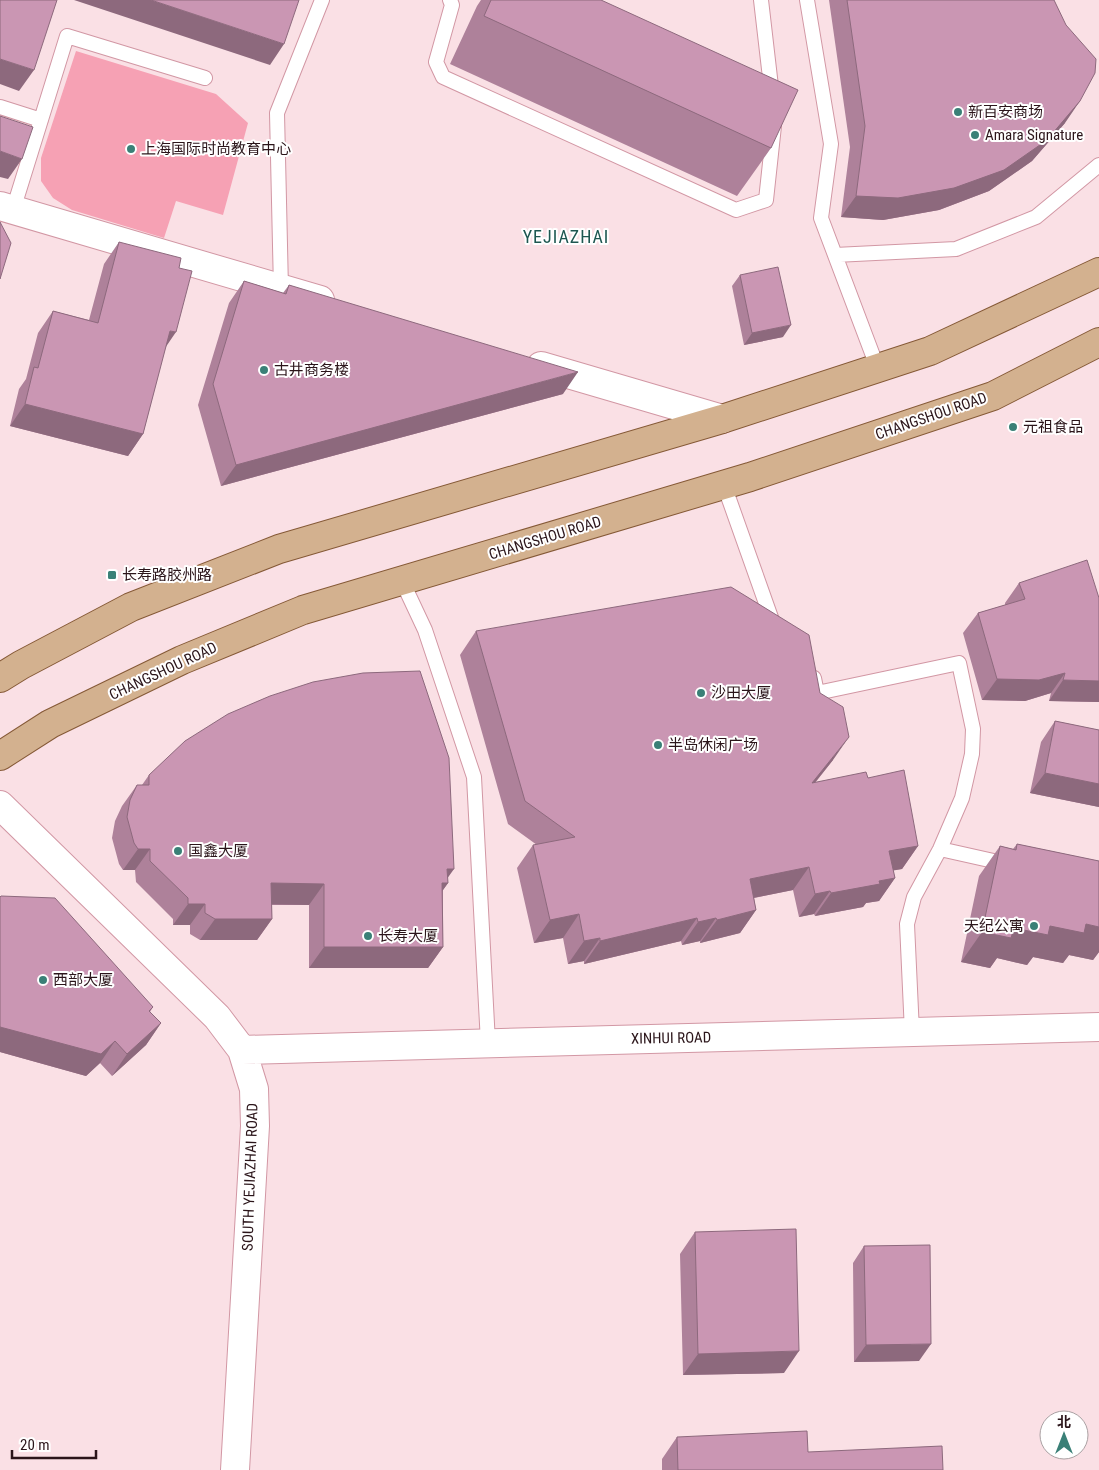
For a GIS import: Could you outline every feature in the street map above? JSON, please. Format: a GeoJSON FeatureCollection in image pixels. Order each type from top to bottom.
{"type":"FeatureCollection","features":[{"type":"Feature","properties":{"kind":"main road"},"geometry":{"type":"LineString","coordinates":[[0,678],[131,607],[280,549],[722,419],[878,369],[930,351],[1099,272]]}},
{"type":"Feature","properties":{"kind":"main road","name":"CHANGSHOU ROAD"},"geometry":{"type":"LineString","coordinates":[[0,756],[50,724],[182,660],[302,610],[724,485],[993,396],[1099,342]]}},
{"type":"Feature","properties":{"kind":"street"},"geometry":{"type":"LineString","coordinates":[[7,208],[348,309]]}},
{"type":"Feature","properties":{"kind":"street"},"geometry":{"type":"LineString","coordinates":[[520,360],[722,419]]}},
{"type":"Feature","properties":{"kind":"street","name":"SOUTH YEJIAZHAI ROAD"},"geometry":{"type":"LineString","coordinates":[[0,805],[217,1017],[242,1050],[254,1088],[255,1126],[235,1470]]}},
{"type":"Feature","properties":{"kind":"street","name":"XINHUI ROAD"},"geometry":{"type":"LineString","coordinates":[[242,1050],[1099,1027]]}},
{"type":"Feature","properties":{"kind":"lane"},"geometry":{"type":"LineString","coordinates":[[281,289],[277,113],[322,0]]}},
{"type":"Feature","properties":{"kind":"lane"},"geometry":{"type":"LineString","coordinates":[[450,0],[452,5],[436,62],[443,77],[736,210],[766,200],[775,118],[761,0]]}},
{"type":"Feature","properties":{"kind":"lane"},"geometry":{"type":"LineString","coordinates":[[807,0],[831,144],[821,218],[878,369]]}},
{"type":"Feature","properties":{"kind":"lane"},"geometry":{"type":"LineString","coordinates":[[7,208],[41,120],[67,36],[205,78]]}},
{"type":"Feature","properties":{"kind":"lane"},"geometry":{"type":"LineString","coordinates":[[0,107],[41,120]]}},
{"type":"Feature","properties":{"kind":"lane"},"geometry":{"type":"LineString","coordinates":[[835,255],[956,249],[1036,217],[1099,165]]}},
{"type":"Feature","properties":{"kind":"lane"},"geometry":{"type":"LineString","coordinates":[[724,485],[774,626],[782,631]]}},
{"type":"Feature","properties":{"kind":"lane"},"geometry":{"type":"LineString","coordinates":[[402,580],[425,630],[474,777],[488,1043]]}},
{"type":"Feature","properties":{"kind":"lane"},"geometry":{"type":"LineString","coordinates":[[811,664],[817,693],[959,663],[973,729],[972,754],[962,798],[940,849],[914,898],[907,924],[912,1032]]}},
{"type":"Feature","properties":{"kind":"lane"},"geometry":{"type":"LineString","coordinates":[[940,849],[1024,868]]}},
{"type":"Feature","properties":{"kind":"shaded area"},"geometry":{"type":"Polygon","coordinates":[[[76,51],[216,94],[248,123],[223,215],[176,201],[164,238],[72,210],[53,198],[41,181],[41,158],[76,51]]]}},
{"type":"Feature","properties":{"kind":"building"},"geometry":{"type":"Polygon","coordinates":[[[0,0],[57,0],[34,70],[0,59],[0,0]]]}},
{"type":"Feature","properties":{"kind":"building"},"geometry":{"type":"Polygon","coordinates":[[[151,0],[299,0],[284,44],[151,0]]]}},
{"type":"Feature","properties":{"kind":"building"},"geometry":{"type":"Polygon","coordinates":[[[491,0],[601,0],[798,90],[771,148],[484,16],[491,0]]]}},
{"type":"Feature","properties":{"kind":"building","name":"新百安商场"},"geometry":{"type":"Polygon","coordinates":[[[847,0],[1054,0],[1066,25],[1096,59],[1095,73],[1080,101],[1047,140],[1004,170],[954,188],[898,198],[856,196],[865,126],[847,0]]]}},
{"type":"Feature","properties":{"kind":"building"},"geometry":{"type":"Polygon","coordinates":[[[0,116],[33,127],[22,159],[0,151],[0,116]]]}},
{"type":"Feature","properties":{"kind":"building"},"geometry":{"type":"Polygon","coordinates":[[[0,222],[11,243],[0,279],[0,222]]]}},
{"type":"Feature","properties":{"kind":"building"},"geometry":{"type":"Polygon","coordinates":[[[119,242],[181,258],[179,268],[192,271],[176,332],[170,331],[143,434],[25,404],[34,367],[38,368],[53,311],[98,323],[119,242]]]}},
{"type":"Feature","properties":{"kind":"building"},"geometry":{"type":"Polygon","coordinates":[[[778,267],[791,325],[752,333],[740,275],[778,267]]]}},
{"type":"Feature","properties":{"kind":"building"},"geometry":{"type":"Polygon","coordinates":[[[244,281],[286,294],[289,285],[578,372],[236,465],[213,384],[244,281]]]}},
{"type":"Feature","properties":{"kind":"building"},"geometry":{"type":"Polygon","coordinates":[[[1087,560],[1099,598],[1099,681],[1063,680],[1065,673],[1039,680],[997,679],[978,613],[1025,599],[1019,583],[1087,560]]]}},
{"type":"Feature","properties":{"kind":"building","name":"半岛休闲广场"},"geometry":{"type":"Polygon","coordinates":[[[731,587],[809,635],[820,693],[843,707],[849,737],[812,783],[866,772],[868,778],[904,770],[918,846],[889,851],[895,878],[879,881],[880,884],[815,894],[809,867],[750,879],[756,910],[717,920],[716,918],[698,922],[697,918],[600,941],[600,938],[584,941],[579,914],[550,920],[533,845],[575,837],[525,801],[476,631],[731,587]]]}},
{"type":"Feature","properties":{"kind":"building"},"geometry":{"type":"Polygon","coordinates":[[[420,671],[449,758],[454,869],[447,869],[448,883],[442,883],[443,947],[324,947],[324,884],[271,883],[272,919],[215,919],[205,913],[205,904],[188,904],[188,898],[150,861],[150,849],[138,849],[134,843],[127,817],[130,800],[137,785],[149,785],[149,775],[185,741],[228,714],[270,696],[313,682],[363,673],[420,671]]]}},
{"type":"Feature","properties":{"kind":"building"},"geometry":{"type":"Polygon","coordinates":[[[1055,721],[1099,730],[1099,784],[1045,773],[1055,721]]]}},
{"type":"Feature","properties":{"kind":"building"},"geometry":{"type":"Polygon","coordinates":[[[1017,844],[1099,861],[1099,927],[1086,924],[1084,933],[1050,926],[1048,935],[1014,928],[1011,938],[982,932],[1000,846],[1016,850],[1017,844]]]}},
{"type":"Feature","properties":{"kind":"building","name":"西部大厦"},"geometry":{"type":"Polygon","coordinates":[[[1,896],[55,898],[153,1007],[149,1011],[161,1023],[127,1054],[115,1041],[101,1054],[0,1027],[1,896]]]}},
{"type":"Feature","properties":{"kind":"building"},"geometry":{"type":"Polygon","coordinates":[[[796,1229],[799,1351],[698,1354],[695,1232],[796,1229]]]}},
{"type":"Feature","properties":{"kind":"building"},"geometry":{"type":"Polygon","coordinates":[[[930,1245],[931,1344],[866,1345],[864,1246],[930,1245]]]}},
{"type":"Feature","properties":{"kind":"building"},"geometry":{"type":"Polygon","coordinates":[[[807,1431],[808,1452],[942,1446],[943,1470],[678,1470],[677,1437],[807,1431]]]}},
{"type":"Feature","properties":{"kind":"place","name":"新百安商场"},"geometry":{"type":"Point","coordinates":[958,112]}},
{"type":"Feature","properties":{"kind":"place","name":"Amara Signature"},"geometry":{"type":"Point","coordinates":[975,135]}},
{"type":"Feature","properties":{"kind":"place","name":"上海国际时尚教育中心"},"geometry":{"type":"Point","coordinates":[131,149]}},
{"type":"Feature","properties":{"kind":"place","name":"古井商务楼"},"geometry":{"type":"Point","coordinates":[264,370]}},
{"type":"Feature","properties":{"kind":"place","name":"元祖食品"},"geometry":{"type":"Point","coordinates":[1013,427]}},
{"type":"Feature","properties":{"kind":"place","name":"长寿路胶州路"},"geometry":{"type":"Point","coordinates":[112,575]}},
{"type":"Feature","properties":{"kind":"place","name":"沙田大厦"},"geometry":{"type":"Point","coordinates":[701,693]}},
{"type":"Feature","properties":{"kind":"place","name":"半岛休闲广场"},"geometry":{"type":"Point","coordinates":[658,745]}},
{"type":"Feature","properties":{"kind":"place","name":"国鑫大厦"},"geometry":{"type":"Point","coordinates":[178,851]}},
{"type":"Feature","properties":{"kind":"place","name":"天纪公寓"},"geometry":{"type":"Point","coordinates":[1034,926]}},
{"type":"Feature","properties":{"kind":"place","name":"长寿大厦"},"geometry":{"type":"Point","coordinates":[368,936]}},
{"type":"Feature","properties":{"kind":"place","name":"西部大厦"},"geometry":{"type":"Point","coordinates":[43,980]}},
{"type":"Feature","properties":{"kind":"district","name":"YEJIAZHAI"},"geometry":{"type":"Point","coordinates":[566,237]}}]}
